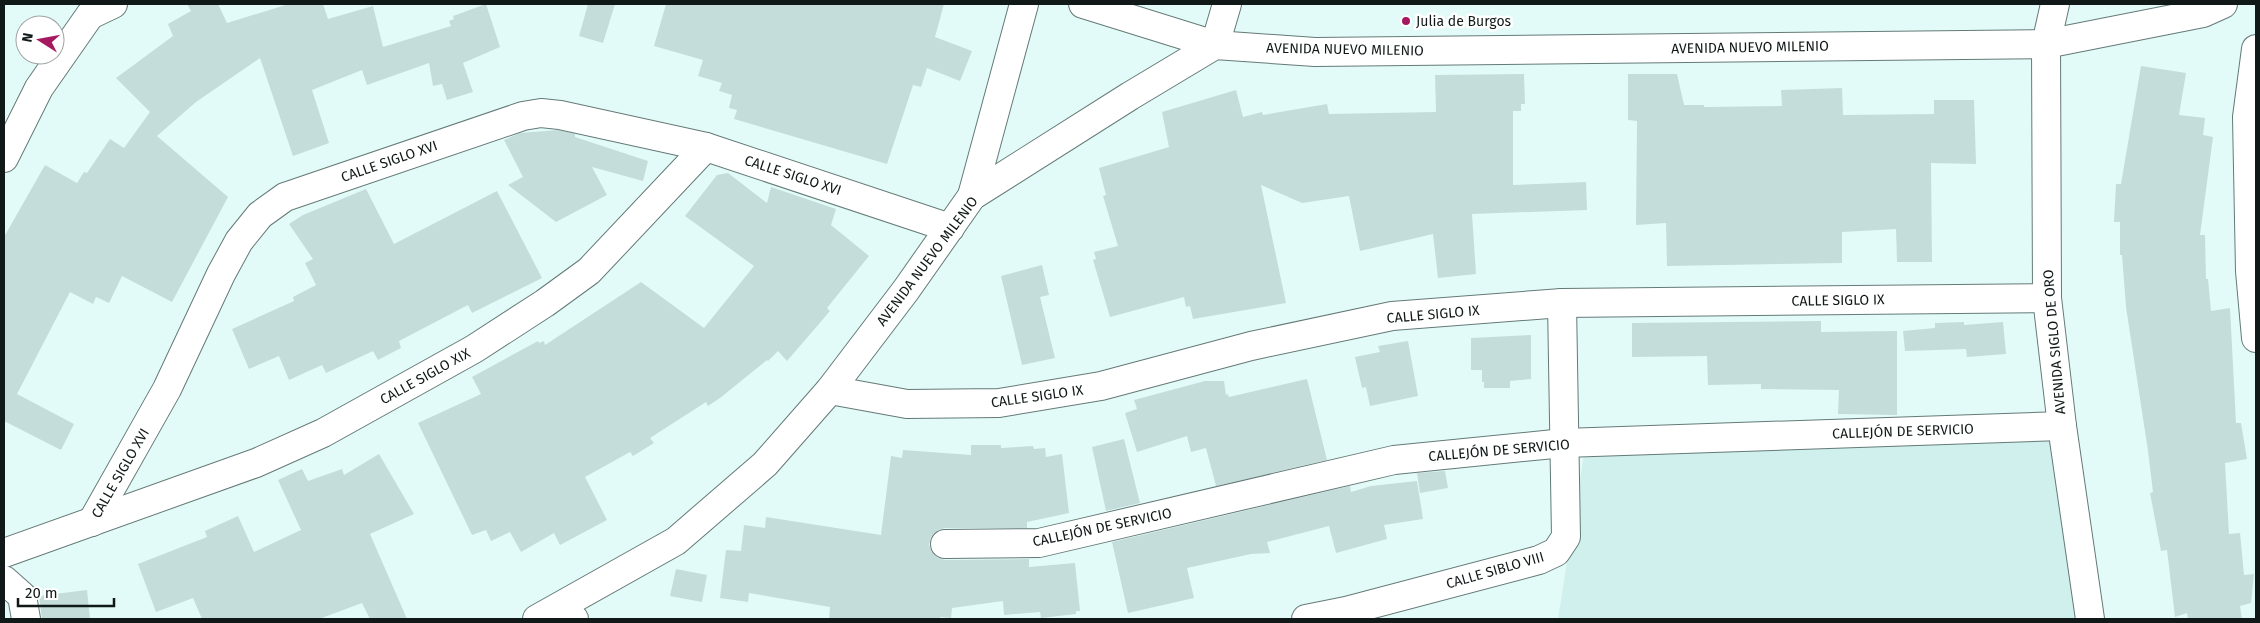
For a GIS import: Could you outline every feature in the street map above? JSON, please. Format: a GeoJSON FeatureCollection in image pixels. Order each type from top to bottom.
{"type":"FeatureCollection","features":[{"type":"Feature","properties":{"kind":"street"},"geometry":{"type":"LineString","coordinates":[[972,196],[1024,4]]}},
{"type":"Feature","properties":{"kind":"street"},"geometry":{"type":"LineString","coordinates":[[1083,4],[1215,45],[1227,4]]}},
{"type":"Feature","properties":{"kind":"street","name":"AVENIDA SIGLO DE ORO"},"geometry":{"type":"LineString","coordinates":[[2055,4],[2046,44],[2047,298],[2062,426],[2090,619]]}},
{"type":"Feature","properties":{"kind":"street","name":"AVENIDA NUEVO MILENIO"},"geometry":{"type":"LineString","coordinates":[[542,617],[676,541],[765,464],[830,390],[972,196],[1130,96],[1215,45],[1314,52],[2046,44],[2203,13],[2223,4]]}},
{"type":"Feature","properties":{"kind":"street"},"geometry":{"type":"LineString","coordinates":[[4,158],[39,88],[95,8]]}},
{"type":"Feature","properties":{"kind":"street"},"geometry":{"type":"LineString","coordinates":[[2256,49],[2251,115],[2256,338]]}},
{"type":"Feature","properties":{"kind":"street","name":"CALLE SIGLO XVI"},"geometry":{"type":"LineString","coordinates":[[4,553],[92,522],[168,389],[221,274],[240,241],[260,215],[285,197],[523,116],[541,114],[560,115],[706,147],[950,228]]}},
{"type":"Feature","properties":{"kind":"street","name":"CALLE SIGLO XIX"},"geometry":{"type":"LineString","coordinates":[[92,522],[256,463],[323,433],[474,349],[545,303],[589,271],[706,147]]}},
{"type":"Feature","properties":{"kind":"street","name":"CALLE SIGLO IX"},"geometry":{"type":"LineString","coordinates":[[830,390],[906,404],[999,403],[1101,386],[1251,346],[1392,316],[1562,303],[2047,298]]}},
{"type":"Feature","properties":{"kind":"street","name":"CALLE SIBLO VIII"},"geometry":{"type":"LineString","coordinates":[[1306,619],[1346,611],[1529,563],[1556,552],[1566,537],[1562,303]]}},
{"type":"Feature","properties":{"kind":"street","name":"CALLEJÓN DE SERVICIO"},"geometry":{"type":"LineString","coordinates":[[945,544],[1038,543],[1394,460],[1564,443],[2062,426]]}},
{"type":"Feature","properties":{"kind":"street"},"geometry":{"type":"LineString","coordinates":[[4,580],[22,596],[26,619]]}},
{"type":"Feature","properties":{"kind":"street"},"geometry":{"type":"LineString","coordinates":[[542,617],[574,619]]}},
{"type":"Feature","properties":{"kind":"shaded area"},"geometry":{"type":"Polygon","coordinates":[[[2053,428],[2080,619],[1558,619],[1585,448],[2053,428]]]}},
{"type":"Feature","properties":{"kind":"building"},"geometry":{"type":"Polygon","coordinates":[[[187,4],[218,4],[227,23],[289,4],[323,4],[328,19],[373,6],[383,47],[451,26],[449,21],[454,19],[453,16],[486,4],[500,47],[463,63],[473,92],[447,100],[442,84],[433,86],[429,63],[367,85],[362,70],[312,90],[329,143],[293,156],[260,58],[196,102],[157,136],[228,197],[172,302],[122,276],[109,303],[96,297],[93,304],[70,292],[17,394],[74,424],[61,450],[4,421],[4,237],[45,165],[77,183],[84,172],[87,173],[110,139],[124,148],[150,112],[116,78],[173,36],[168,24],[191,11],[187,4]]]}},
{"type":"Feature","properties":{"kind":"building"},"geometry":{"type":"Polygon","coordinates":[[[588,4],[615,4],[603,43],[579,36],[588,4]]]}},
{"type":"Feature","properties":{"kind":"building"},"geometry":{"type":"Polygon","coordinates":[[[666,4],[944,4],[935,37],[972,51],[960,81],[927,68],[921,87],[913,85],[887,164],[734,119],[737,110],[729,108],[732,95],[719,91],[722,83],[698,76],[703,60],[654,46],[666,4]]]}},
{"type":"Feature","properties":{"kind":"building"},"geometry":{"type":"Polygon","coordinates":[[[2141,66],[2186,73],[2179,115],[2205,118],[2203,135],[2213,137],[2200,235],[2205,235],[2206,279],[2208,279],[2211,311],[2230,308],[2236,423],[2241,423],[2247,459],[2225,463],[2229,534],[2240,533],[2244,575],[2254,574],[2251,603],[2240,606],[2242,619],[2188,619],[2187,613],[2175,617],[2167,550],[2161,551],[2150,493],[2153,492],[2148,451],[2126,307],[2122,255],[2120,255],[2120,222],[2114,222],[2116,184],[2121,184],[2141,66]]]}},
{"type":"Feature","properties":{"kind":"building"},"geometry":{"type":"Polygon","coordinates":[[[1524,74],[1525,104],[1521,104],[1521,111],[1513,111],[1513,185],[1586,182],[1587,210],[1472,214],[1476,274],[1438,278],[1433,234],[1360,251],[1349,196],[1302,203],[1261,185],[1286,303],[1193,319],[1190,306],[1186,307],[1184,297],[1110,317],[1093,260],[1096,259],[1094,252],[1118,246],[1103,196],[1106,195],[1099,168],[1169,147],[1162,112],[1236,90],[1243,117],[1262,112],[1263,115],[1327,104],[1329,114],[1436,112],[1435,75],[1524,74]]]}},
{"type":"Feature","properties":{"kind":"building"},"geometry":{"type":"Polygon","coordinates":[[[1628,74],[1677,74],[1684,105],[1704,105],[1704,107],[1782,106],[1781,90],[1842,88],[1843,115],[1934,114],[1934,100],[1974,100],[1976,164],[1931,163],[1932,262],[1897,262],[1896,229],[1842,232],[1842,263],[1667,266],[1666,223],[1636,225],[1637,121],[1628,120],[1628,74]]]}},
{"type":"Feature","properties":{"kind":"building"},"geometry":{"type":"Polygon","coordinates":[[[558,130],[575,134],[575,137],[648,161],[643,181],[592,167],[607,195],[556,222],[508,185],[523,177],[504,140],[520,133],[558,130]]]}},
{"type":"Feature","properties":{"kind":"building"},"geometry":{"type":"Polygon","coordinates":[[[728,173],[767,203],[771,187],[836,209],[831,225],[869,256],[827,308],[830,311],[787,361],[778,351],[720,398],[708,406],[706,402],[650,438],[654,443],[633,456],[630,452],[585,477],[607,520],[560,545],[554,533],[521,552],[510,532],[491,541],[486,530],[472,535],[418,423],[481,394],[472,377],[538,341],[539,343],[544,341],[545,345],[641,282],[704,328],[754,266],[685,216],[717,175],[728,173]]]}},
{"type":"Feature","properties":{"kind":"building"},"geometry":{"type":"Polygon","coordinates":[[[366,189],[394,244],[497,191],[542,278],[472,313],[468,305],[399,341],[401,348],[378,360],[373,351],[326,373],[322,365],[289,380],[279,356],[249,369],[232,329],[294,301],[293,297],[316,285],[305,263],[313,259],[289,224],[303,215],[366,189]]]}},
{"type":"Feature","properties":{"kind":"building"},"geometry":{"type":"Polygon","coordinates":[[[1042,265],[1049,295],[1040,297],[1055,358],[1022,365],[1001,276],[1042,265]]]}},
{"type":"Feature","properties":{"kind":"building"},"geometry":{"type":"Polygon","coordinates":[[[1821,321],[1821,332],[1897,331],[1897,415],[1838,414],[1839,390],[1761,389],[1761,384],[1708,385],[1707,356],[1632,357],[1632,323],[1821,321]]]}},
{"type":"Feature","properties":{"kind":"building"},"geometry":{"type":"Polygon","coordinates":[[[1964,322],[1964,325],[2003,322],[2006,354],[1967,357],[1966,349],[1905,351],[1903,331],[1935,328],[1935,323],[1964,322]]]}},
{"type":"Feature","properties":{"kind":"building"},"geometry":{"type":"Polygon","coordinates":[[[1531,335],[1531,379],[1510,381],[1510,388],[1484,388],[1482,370],[1471,370],[1471,338],[1531,335]]]}},
{"type":"Feature","properties":{"kind":"building"},"geometry":{"type":"Polygon","coordinates":[[[1408,341],[1418,396],[1370,406],[1366,387],[1362,388],[1355,357],[1380,352],[1378,346],[1408,341]]]}},
{"type":"Feature","properties":{"kind":"building"},"geometry":{"type":"Polygon","coordinates":[[[1307,379],[1327,460],[1216,486],[1206,448],[1191,452],[1187,436],[1137,452],[1125,413],[1137,409],[1134,400],[1205,381],[1224,381],[1226,395],[1228,394],[1229,397],[1307,379]]]}},
{"type":"Feature","properties":{"kind":"building"},"geometry":{"type":"Polygon","coordinates":[[[1124,439],[1140,503],[1106,511],[1092,447],[1124,439]]]}},
{"type":"Feature","properties":{"kind":"building"},"geometry":{"type":"Polygon","coordinates":[[[971,445],[1001,445],[1001,448],[1033,446],[1034,449],[1045,448],[1046,457],[1062,454],[1069,513],[1027,522],[1027,528],[945,528],[938,530],[931,537],[929,545],[932,552],[938,558],[945,560],[1029,559],[1029,567],[1075,563],[1080,611],[1076,611],[1076,614],[1041,618],[1040,612],[1004,615],[1003,601],[952,608],[951,618],[829,619],[830,607],[749,593],[748,602],[720,598],[726,550],[741,551],[744,525],[765,528],[766,517],[881,535],[891,456],[902,458],[903,450],[971,455],[971,445]]]}},
{"type":"Feature","properties":{"kind":"building"},"geometry":{"type":"Polygon","coordinates":[[[379,454],[414,514],[370,534],[407,619],[370,619],[362,603],[319,619],[202,619],[193,598],[156,612],[138,564],[207,537],[205,531],[238,516],[254,552],[301,530],[278,480],[302,469],[308,481],[342,469],[344,475],[379,454]]]}},
{"type":"Feature","properties":{"kind":"building"},"geometry":{"type":"Polygon","coordinates":[[[1445,471],[1448,488],[1420,493],[1417,473],[1445,471]]]}},
{"type":"Feature","properties":{"kind":"building"},"geometry":{"type":"Polygon","coordinates":[[[1417,481],[1423,519],[1384,525],[1387,539],[1336,553],[1329,526],[1267,542],[1270,553],[1251,554],[1187,568],[1194,598],[1128,613],[1112,542],[1350,486],[1351,492],[1371,486],[1417,481]]]}},
{"type":"Feature","properties":{"kind":"building"},"geometry":{"type":"Polygon","coordinates":[[[676,569],[707,575],[702,602],[670,596],[676,569]]]}},
{"type":"Feature","properties":{"kind":"building"},"geometry":{"type":"Polygon","coordinates":[[[87,590],[90,619],[42,619],[39,596],[87,590]]]}},
{"type":"Feature","properties":{"kind":"place","name":"Julia de Burgos"},"geometry":{"type":"Point","coordinates":[1406,21]}}]}
